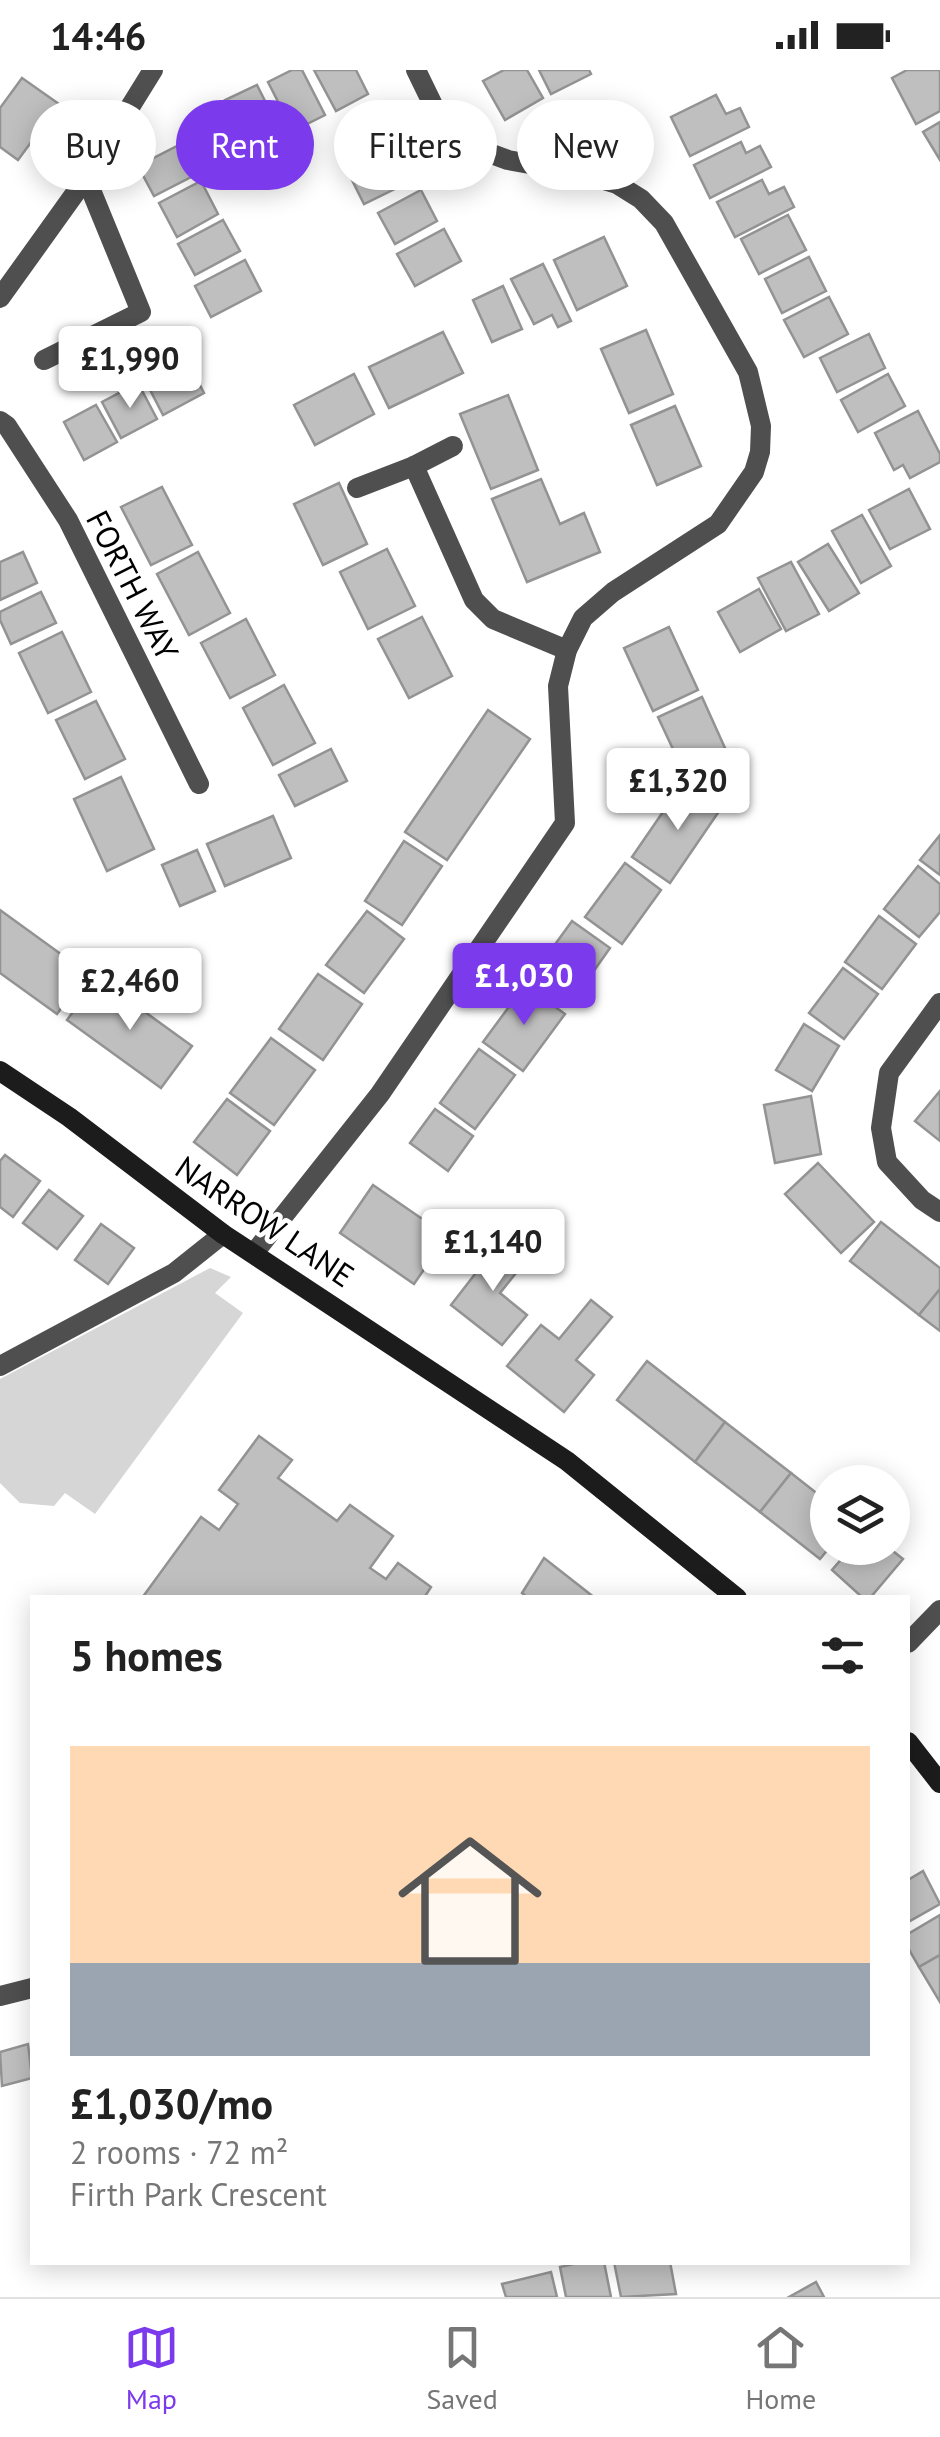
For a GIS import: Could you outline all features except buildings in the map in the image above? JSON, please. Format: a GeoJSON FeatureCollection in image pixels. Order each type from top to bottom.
{"type":"FeatureCollection","features":[{"type":"Feature","properties":{"kind":"main road","name":"NARROW LANE"},"geometry":{"type":"LineString","coordinates":[[0,1071],[70,1118],[223,1234],[566,1461],[733,1595]]}},
{"type":"Feature","properties":{"kind":"main road"},"geometry":{"type":"LineString","coordinates":[[910,1744],[940,1782]]}},
{"type":"Feature","properties":{"kind":"street"},"geometry":{"type":"LineString","coordinates":[[134,100],[153,70]]}},
{"type":"Feature","properties":{"kind":"street"},"geometry":{"type":"LineString","coordinates":[[254,1253],[380,1094],[565,822],[558,686],[566,650],[583,618],[612,592],[718,524],[754,472],[760,452],[761,426],[748,372],[664,223],[641,198],[598,177],[508,160],[478,149],[453,132],[434,107],[416,70]]}},
{"type":"Feature","properties":{"kind":"street"},"geometry":{"type":"LineString","coordinates":[[0,298],[77,190]]}},
{"type":"Feature","properties":{"kind":"street"},"geometry":{"type":"LineString","coordinates":[[44,360],[141,312],[91,190]]}},
{"type":"Feature","properties":{"kind":"street","name":"FORTH WAY"},"geometry":{"type":"LineString","coordinates":[[0,421],[68,520],[199,784]]}},
{"type":"Feature","properties":{"kind":"street"},"geometry":{"type":"LineString","coordinates":[[356,488],[453,446]]}},
{"type":"Feature","properties":{"kind":"street"},"geometry":{"type":"LineString","coordinates":[[414,466],[474,600],[492,619],[566,650]]}},
{"type":"Feature","properties":{"kind":"street"},"geometry":{"type":"LineString","coordinates":[[940,1003],[889,1072],[881,1128],[887,1162],[922,1200],[940,1212]]}},
{"type":"Feature","properties":{"kind":"street"},"geometry":{"type":"LineString","coordinates":[[0,1366],[174,1272],[223,1234]]}},
{"type":"Feature","properties":{"kind":"street"},"geometry":{"type":"LineString","coordinates":[[910,1641],[940,1610]]}},
{"type":"Feature","properties":{"kind":"street"},"geometry":{"type":"LineString","coordinates":[[0,1996],[30,1988]]}},
{"type":"Feature","properties":{"kind":"shaded area"},"geometry":{"type":"Polygon","coordinates":[[[210,1268],[231,1277],[215,1293],[243,1313],[95,1514],[65,1493],[54,1506],[20,1503],[0,1483],[0,1379],[210,1268]]]}}]}
